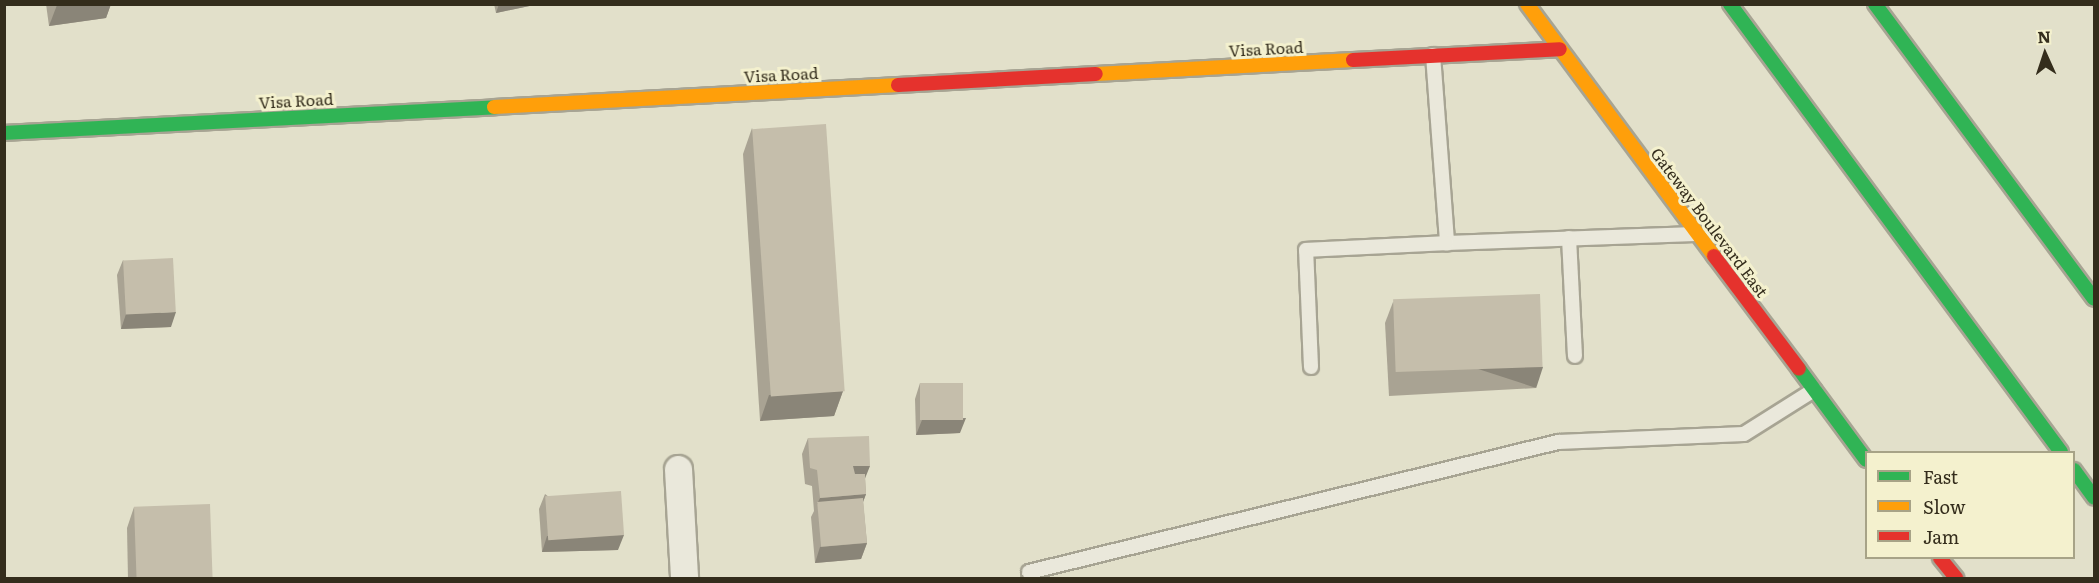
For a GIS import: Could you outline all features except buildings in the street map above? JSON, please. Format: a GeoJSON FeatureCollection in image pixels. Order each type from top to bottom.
{"type":"FeatureCollection","features":[{"type":"Feature","properties":{"kind":"main road","name":"Gateway Boulevard East"},"geometry":{"type":"LineString","coordinates":[[1527,4],[1865,459]]}},
{"type":"Feature","properties":{"kind":"main road"},"geometry":{"type":"LineString","coordinates":[[1730,4],[2060,451]]}},
{"type":"Feature","properties":{"kind":"main road"},"geometry":{"type":"LineString","coordinates":[[1875,4],[2094,299]]}},
{"type":"Feature","properties":{"kind":"main road","name":"Visa Road"},"geometry":{"type":"LineString","coordinates":[[4,133],[1560,49]]}},
{"type":"Feature","properties":{"kind":"main road"},"geometry":{"type":"LineString","coordinates":[[2075,473],[2094,498]]}},
{"type":"Feature","properties":{"kind":"main road"},"geometry":{"type":"LineString","coordinates":[[1941,559],[1956,579]]}},
{"type":"Feature","properties":{"kind":"street"},"geometry":{"type":"LineString","coordinates":[[678,469],[684,579]]}},
{"type":"Feature","properties":{"kind":"lane"},"geometry":{"type":"LineString","coordinates":[[1433,56],[1447,243]]}},
{"type":"Feature","properties":{"kind":"lane"},"geometry":{"type":"LineString","coordinates":[[1311,367],[1306,250],[1698,234]]}},
{"type":"Feature","properties":{"kind":"lane"},"geometry":{"type":"LineString","coordinates":[[1569,238],[1575,356]]}},
{"type":"Feature","properties":{"kind":"lane"},"geometry":{"type":"LineString","coordinates":[[1029,572],[1558,442],[1744,434],[1814,390]]}},
{"type":"Feature","properties":{"kind":"traffic: fast"},"geometry":{"type":"LineString","coordinates":[[1730,4],[2060,451]]}},
{"type":"Feature","properties":{"kind":"traffic: fast"},"geometry":{"type":"LineString","coordinates":[[1875,4],[2094,299]]}},
{"type":"Feature","properties":{"kind":"traffic: fast"},"geometry":{"type":"LineString","coordinates":[[4,133],[494,107]]}},
{"type":"Feature","properties":{"kind":"traffic: fast"},"geometry":{"type":"LineString","coordinates":[[1799,369],[1865,459]]}},
{"type":"Feature","properties":{"kind":"traffic: fast"},"geometry":{"type":"LineString","coordinates":[[2075,471],[2094,498]]}},
{"type":"Feature","properties":{"kind":"traffic: slow"},"geometry":{"type":"LineString","coordinates":[[1527,4],[1714,256]]}},
{"type":"Feature","properties":{"kind":"traffic: slow"},"geometry":{"type":"LineString","coordinates":[[1096,74],[1353,60]]}},
{"type":"Feature","properties":{"kind":"traffic: slow"},"geometry":{"type":"LineString","coordinates":[[494,107],[898,85]]}},
{"type":"Feature","properties":{"kind":"traffic: jam"},"geometry":{"type":"LineString","coordinates":[[1353,60],[1560,49]]}},
{"type":"Feature","properties":{"kind":"traffic: jam"},"geometry":{"type":"LineString","coordinates":[[898,85],[1096,74]]}},
{"type":"Feature","properties":{"kind":"traffic: jam"},"geometry":{"type":"LineString","coordinates":[[1714,256],[1799,369]]}},
{"type":"Feature","properties":{"kind":"traffic: jam"},"geometry":{"type":"LineString","coordinates":[[1941,559],[1956,578]]}}]}
